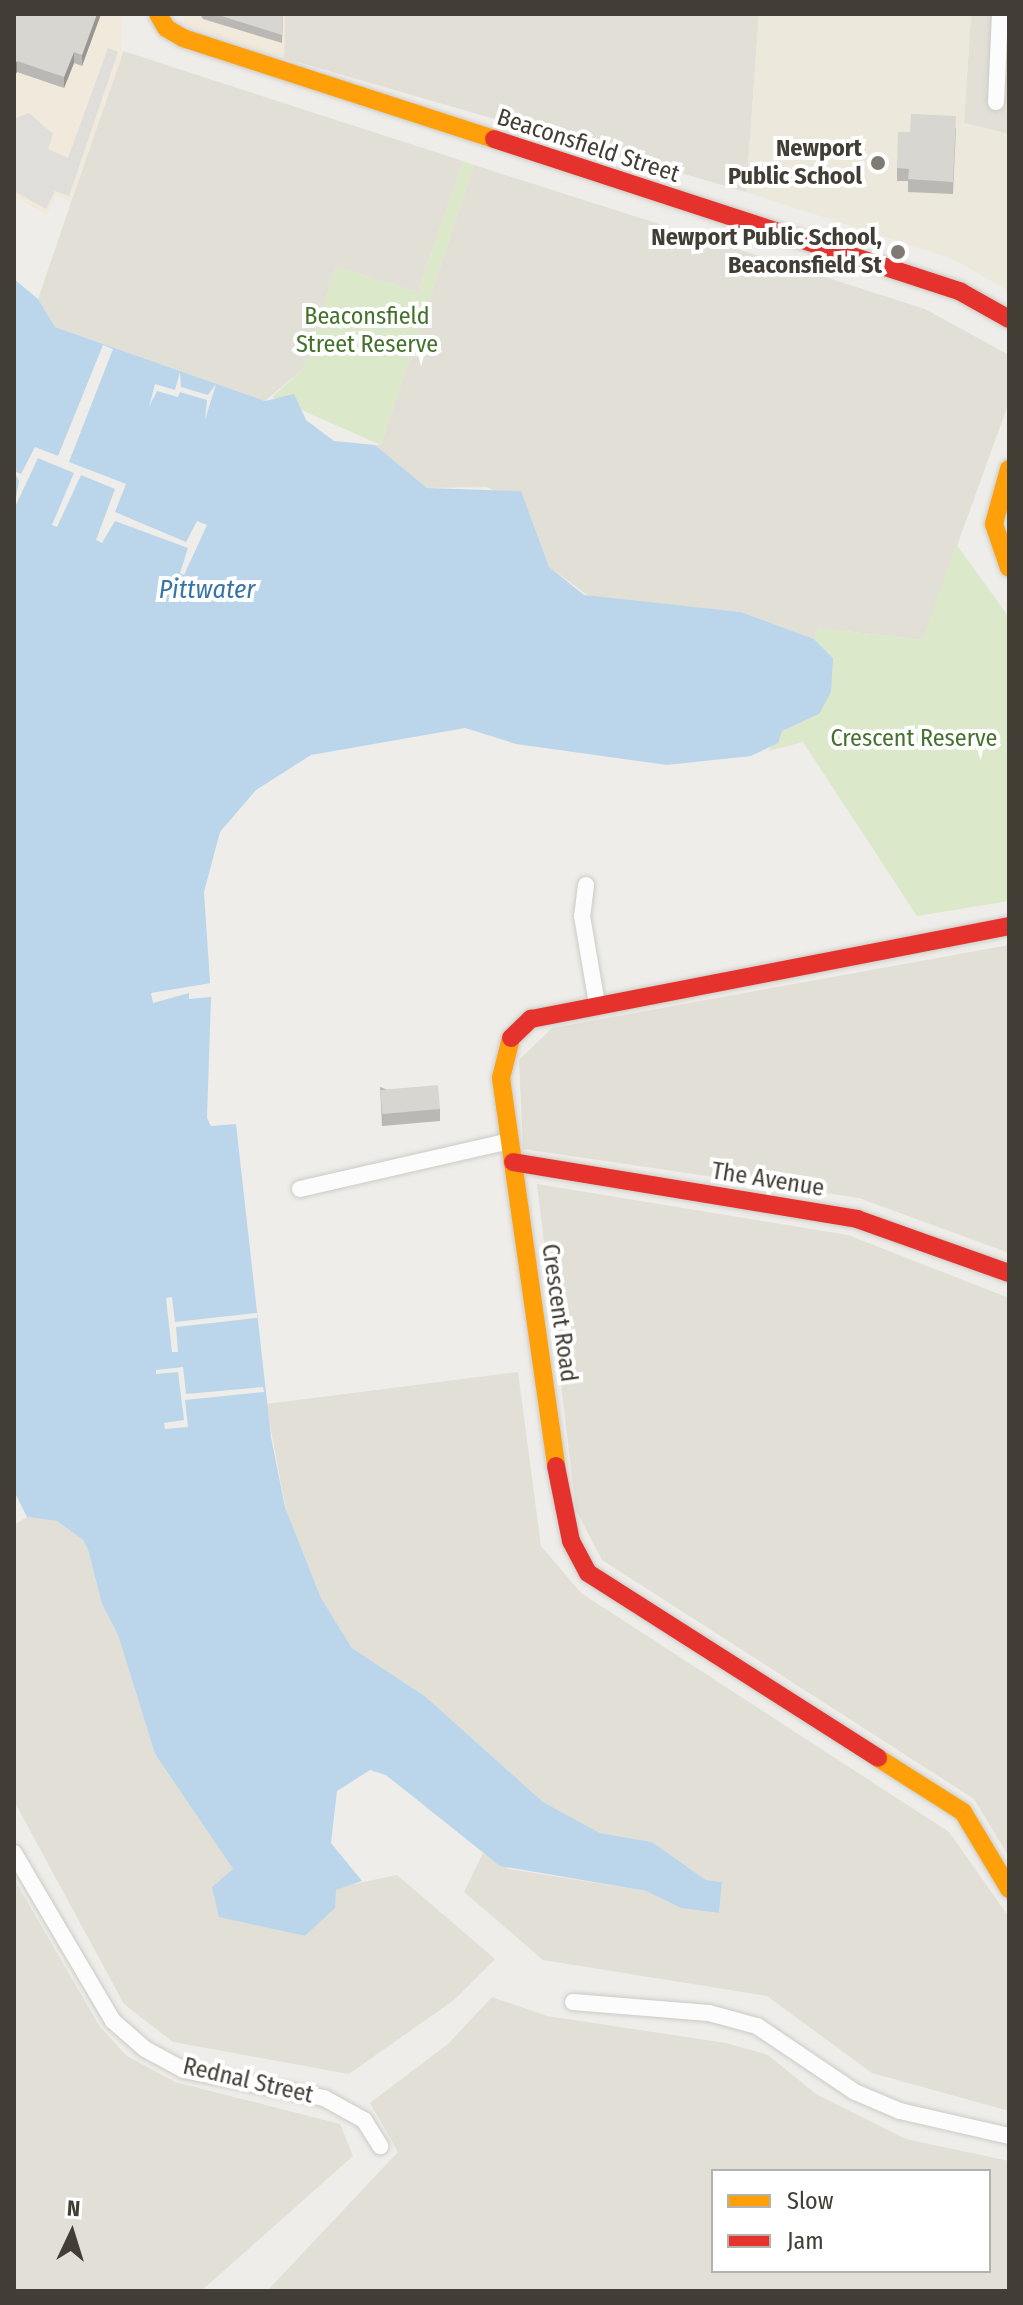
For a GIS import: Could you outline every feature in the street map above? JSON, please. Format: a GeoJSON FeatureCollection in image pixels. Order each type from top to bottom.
{"type":"FeatureCollection","features":[{"type":"Feature","properties":{"kind":"street","name":"Beaconsfield Street"},"geometry":{"type":"LineString","coordinates":[[158,14],[166,28],[183,38],[961,292],[1009,319]]}},
{"type":"Feature","properties":{"kind":"street"},"geometry":{"type":"LineString","coordinates":[[996,102],[1000,14]]}},
{"type":"Feature","properties":{"kind":"street"},"geometry":{"type":"LineString","coordinates":[[1009,469],[994,524],[998,547],[1009,568]]}},
{"type":"Feature","properties":{"kind":"street"},"geometry":{"type":"LineString","coordinates":[[586,885],[582,916],[597,1004]]}},
{"type":"Feature","properties":{"kind":"street","name":"Crescent Road"},"geometry":{"type":"LineString","coordinates":[[1009,926],[531,1019],[508,1041],[501,1078],[560,1493],[571,1541],[588,1573],[963,1812],[1009,1889]]}},
{"type":"Feature","properties":{"kind":"street"},"geometry":{"type":"LineString","coordinates":[[300,1189],[510,1141]]}},
{"type":"Feature","properties":{"kind":"street","name":"The Avenue"},"geometry":{"type":"LineString","coordinates":[[513,1162],[857,1219],[1009,1273]]}},
{"type":"Feature","properties":{"kind":"street","name":"Rednal Street"},"geometry":{"type":"LineString","coordinates":[[14,1853],[113,2021],[145,2049],[184,2070],[324,2098],[364,2120],[380,2146]]}},
{"type":"Feature","properties":{"kind":"street"},"geometry":{"type":"LineString","coordinates":[[573,2002],[709,2013],[757,2026],[855,2092],[900,2111],[1009,2136]]}},
{"type":"Feature","properties":{"kind":"shaded area"},"geometry":{"type":"Polygon","coordinates":[[[14,14],[122,14],[121,59],[71,201],[56,195],[47,215],[14,196],[14,14]]]}},
{"type":"Feature","properties":{"kind":"shaded area"},"geometry":{"type":"Polygon","coordinates":[[[184,14],[285,14],[284,58],[184,25],[184,14]]]}},
{"type":"Feature","properties":{"kind":"shaded area"},"geometry":{"type":"Polygon","coordinates":[[[285,14],[759,14],[746,192],[284,58],[285,14]]]}},
{"type":"Feature","properties":{"kind":"shaded area","name":"Newport Public School"},"geometry":{"type":"Polygon","coordinates":[[[759,14],[971,14],[964,123],[1009,134],[1009,291],[953,259],[746,192],[759,14]]]}},
{"type":"Feature","properties":{"kind":"shaded area"},"geometry":{"type":"Polygon","coordinates":[[[971,14],[1009,14],[1009,134],[964,123],[971,14]]]}},
{"type":"Feature","properties":{"kind":"shaded area"},"geometry":{"type":"Polygon","coordinates":[[[108,48],[118,52],[69,196],[55,191],[46,209],[14,191],[14,119],[29,113],[53,134],[48,149],[68,158],[108,48]]]}},
{"type":"Feature","properties":{"kind":"shaded area"},"geometry":{"type":"Polygon","coordinates":[[[123,51],[463,161],[418,292],[336,267],[303,369],[265,401],[55,327],[38,299],[123,51]]]}},
{"type":"Feature","properties":{"kind":"shaded area"},"geometry":{"type":"Polygon","coordinates":[[[474,165],[925,309],[1009,355],[1009,402],[923,640],[819,628],[814,639],[741,612],[590,597],[549,567],[520,500],[486,487],[427,488],[375,445],[381,445],[474,165]]]}},
{"type":"Feature","properties":{"kind":"shaded area"},"geometry":{"type":"Polygon","coordinates":[[[1009,945],[1009,1253],[859,1198],[523,1149],[519,1060],[552,1028],[1009,945]]]}},
{"type":"Feature","properties":{"kind":"shaded area"},"geometry":{"type":"Polygon","coordinates":[[[537,1184],[848,1235],[1009,1298],[1009,1857],[974,1799],[602,1560],[576,1510],[537,1184]]]}},
{"type":"Feature","properties":{"kind":"shaded area"},"geometry":{"type":"Polygon","coordinates":[[[518,1372],[541,1546],[581,1593],[949,1832],[1009,1917],[1009,2111],[872,2073],[767,1996],[543,1960],[464,1892],[483,1853],[509,1869],[646,1891],[681,1908],[719,1913],[722,1882],[706,1880],[652,1842],[600,1833],[543,1802],[426,1697],[352,1648],[321,1598],[286,1510],[266,1404],[518,1372]]]}},
{"type":"Feature","properties":{"kind":"shaded area"},"geometry":{"type":"Polygon","coordinates":[[[27,1517],[57,1521],[83,1540],[88,1550],[102,1604],[118,1635],[155,1754],[233,1869],[220,1917],[305,1936],[335,1908],[334,1892],[340,1887],[397,1875],[495,1959],[454,2000],[349,2074],[173,2042],[124,2004],[14,1801],[14,1525],[27,1517]]]}},
{"type":"Feature","properties":{"kind":"shaded area"},"geometry":{"type":"Polygon","coordinates":[[[14,1879],[100,2027],[127,2056],[175,2082],[340,2124],[353,2156],[201,2291],[14,2291],[14,1879]]]}},
{"type":"Feature","properties":{"kind":"shaded area"},"geometry":{"type":"Polygon","coordinates":[[[492,1997],[547,2016],[726,2043],[768,2055],[816,2094],[906,2139],[1009,2161],[1009,2291],[267,2291],[398,2152],[370,2103],[448,2044],[492,1997]]]}},
{"type":"Feature","properties":{"kind":"green space","name":"Beaconsfield Street Reserve"},"geometry":{"type":"Polygon","coordinates":[[[463,161],[474,165],[381,445],[272,397],[303,369],[336,267],[418,292],[463,161]]]}},
{"type":"Feature","properties":{"kind":"green space","name":"Crescent Reserve"},"geometry":{"type":"Polygon","coordinates":[[[956,544],[1009,617],[1009,901],[917,916],[803,742],[768,751],[782,731],[819,714],[833,658],[814,639],[819,628],[923,640],[956,544]]]}},
{"type":"Feature","properties":{"kind":"water","name":"Pittwater"},"geometry":{"type":"Polygon","coordinates":[[[14,279],[38,299],[55,327],[265,401],[294,394],[306,420],[334,441],[375,445],[427,488],[521,491],[549,567],[584,595],[741,612],[814,639],[833,658],[831,692],[819,714],[782,731],[778,743],[751,756],[667,765],[516,744],[465,728],[311,755],[256,790],[220,832],[204,892],[211,997],[207,1118],[211,1126],[236,1124],[271,1437],[285,1507],[321,1598],[352,1648],[426,1697],[543,1802],[600,1833],[652,1842],[706,1880],[722,1882],[719,1913],[681,1908],[646,1891],[500,1866],[386,1775],[370,1770],[337,1791],[331,1843],[362,1881],[336,1890],[335,1908],[305,1936],[219,1917],[212,1887],[233,1869],[155,1754],[118,1635],[102,1604],[88,1550],[83,1540],[57,1521],[27,1517],[14,1491],[14,279]]]}},
{"type":"Feature","properties":{"kind":"pier"},"geometry":{"type":"Polygon","coordinates":[[[103,345],[113,349],[69,462],[126,484],[115,512],[186,542],[197,521],[207,525],[184,575],[180,573],[188,548],[115,521],[102,543],[96,540],[115,489],[81,475],[57,527],[52,525],[74,473],[38,458],[14,509],[19,481],[14,471],[21,474],[35,447],[58,456],[103,345]]]}},
{"type":"Feature","properties":{"kind":"pier"},"geometry":{"type":"Polygon","coordinates":[[[180,372],[181,387],[208,395],[216,384],[205,420],[207,400],[180,392],[178,397],[157,391],[149,407],[155,384],[175,390],[180,372]]]}},
{"type":"Feature","properties":{"kind":"pier"},"geometry":{"type":"Polygon","coordinates":[[[211,983],[211,997],[189,999],[189,993],[153,1003],[151,993],[211,983]]]}},
{"type":"Feature","properties":{"kind":"pier"},"geometry":{"type":"Polygon","coordinates":[[[172,1297],[175,1322],[257,1313],[257,1318],[176,1327],[178,1352],[172,1352],[166,1298],[172,1297]]]}},
{"type":"Feature","properties":{"kind":"pier"},"geometry":{"type":"Polygon","coordinates":[[[183,1367],[186,1394],[263,1387],[264,1392],[185,1400],[188,1427],[165,1429],[164,1423],[184,1420],[178,1372],[156,1374],[156,1370],[183,1367]]]}},
{"type":"Feature","properties":{"kind":"building"},"geometry":{"type":"Polygon","coordinates":[[[14,14],[97,14],[82,55],[74,52],[64,77],[17,61],[14,66],[14,14]]]}},
{"type":"Feature","properties":{"kind":"building"},"geometry":{"type":"Polygon","coordinates":[[[215,14],[283,14],[282,35],[215,14]]]}},
{"type":"Feature","properties":{"kind":"building"},"geometry":{"type":"Polygon","coordinates":[[[911,114],[956,116],[953,182],[908,179],[909,169],[897,168],[898,132],[910,132],[911,114]]]}},
{"type":"Feature","properties":{"kind":"building"},"geometry":{"type":"Polygon","coordinates":[[[438,1085],[440,1109],[382,1114],[380,1090],[438,1085]]]}},
{"type":"Feature","properties":{"kind":"traffic: slow"},"geometry":{"type":"LineString","coordinates":[[158,14],[166,28],[183,38],[494,139]]}},
{"type":"Feature","properties":{"kind":"traffic: slow"},"geometry":{"type":"LineString","coordinates":[[1009,469],[994,524],[1009,568]]}},
{"type":"Feature","properties":{"kind":"traffic: slow"},"geometry":{"type":"LineString","coordinates":[[511,1038],[501,1078],[556,1466]]}},
{"type":"Feature","properties":{"kind":"traffic: slow"},"geometry":{"type":"LineString","coordinates":[[878,1758],[963,1812],[1009,1889]]}},
{"type":"Feature","properties":{"kind":"traffic: jam"},"geometry":{"type":"LineString","coordinates":[[494,139],[961,292],[1009,319]]}},
{"type":"Feature","properties":{"kind":"traffic: jam"},"geometry":{"type":"LineString","coordinates":[[511,1038],[531,1019],[1009,926]]}},
{"type":"Feature","properties":{"kind":"traffic: jam"},"geometry":{"type":"LineString","coordinates":[[513,1162],[857,1219],[1009,1273]]}},
{"type":"Feature","properties":{"kind":"traffic: jam"},"geometry":{"type":"LineString","coordinates":[[556,1466],[571,1541],[588,1573],[878,1758]]}},
{"type":"Feature","properties":{"kind":"place","name":"Newport Public School"},"geometry":{"type":"Point","coordinates":[878,163]}},
{"type":"Feature","properties":{"kind":"place","name":"Newport Public School, Beaconsfield St"},"geometry":{"type":"Point","coordinates":[898,252]}}]}
